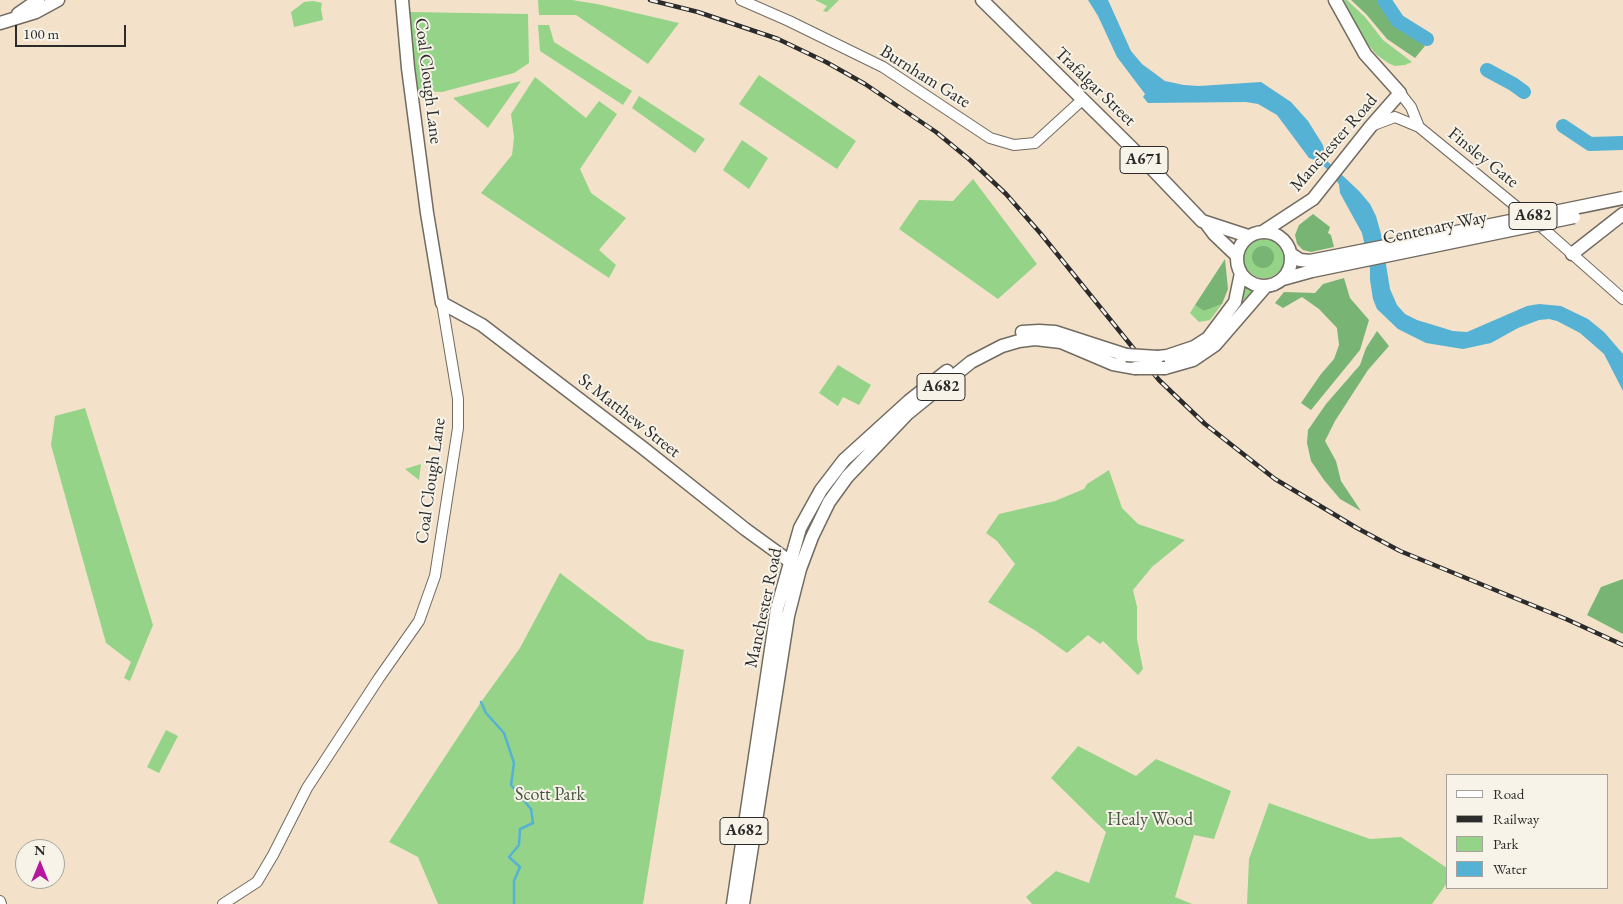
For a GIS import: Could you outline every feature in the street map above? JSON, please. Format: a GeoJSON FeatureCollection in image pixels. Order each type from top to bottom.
{"type":"FeatureCollection","features":[{"type":"Feature","properties":{"kind":"main road"},"geometry":{"type":"LineString","coordinates":[[0,23],[38,0]]}},
{"type":"Feature","properties":{"kind":"main road"},"geometry":{"type":"LineString","coordinates":[[0,23],[36,12],[58,0]]}},
{"type":"Feature","properties":{"kind":"main road","name":"Coal Clough Lane"},"geometry":{"type":"LineString","coordinates":[[402,0],[408,68],[427,213],[442,302]]}},
{"type":"Feature","properties":{"kind":"main road","name":"Trafalgar Street"},"geometry":{"type":"LineString","coordinates":[[982,0],[1137,153],[1202,221],[1248,236]]}},
{"type":"Feature","properties":{"kind":"main road"},"geometry":{"type":"LineString","coordinates":[[1334,0],[1365,54],[1400,93]]}},
{"type":"Feature","properties":{"kind":"main road","name":"Manchester Road"},"geometry":{"type":"LineString","coordinates":[[1248,236],[1264,231],[1314,199],[1371,126],[1400,93]]}},
{"type":"Feature","properties":{"kind":"main road","name":"Centenary Way"},"geometry":{"type":"LineString","coordinates":[[1283,279],[1310,266],[1623,198]]}},
{"type":"Feature","properties":{"kind":"main road","name":"Centenary Way"},"geometry":{"type":"LineString","coordinates":[[1310,266],[1623,207]]}},
{"type":"Feature","properties":{"kind":"main road","name":"Manchester Road"},"geometry":{"type":"LineString","coordinates":[[1284,240],[1292,214]]}},
{"type":"Feature","properties":{"kind":"main road"},"geometry":{"type":"LineString","coordinates":[[1572,254],[1618,218]]}},
{"type":"Feature","properties":{"kind":"main road","name":"Trafalgar Street"},"geometry":{"type":"LineString","coordinates":[[1205,222],[1214,234],[1237,256]]}},
{"type":"Feature","properties":{"kind":"main road"},"geometry":{"type":"LineString","coordinates":[[1264,231],[1274,233],[1284,240],[1291,254],[1291,263],[1283,279]]}},
{"type":"Feature","properties":{"kind":"main road"},"geometry":{"type":"LineString","coordinates":[[1237,256],[1241,244],[1248,236]]}},
{"type":"Feature","properties":{"kind":"main road"},"geometry":{"type":"LineString","coordinates":[[1291,254],[1310,266]]}},
{"type":"Feature","properties":{"kind":"main road","name":"Manchester Road"},"geometry":{"type":"LineString","coordinates":[[733,904],[748,837],[777,647],[788,616],[795,566],[830,502],[847,477],[908,414],[971,362],[1002,346],[1019,340],[1035,339],[1061,342],[1113,364],[1132,359],[1166,356],[1194,347],[1208,338],[1235,302],[1241,273],[1237,264],[1237,256]]}},
{"type":"Feature","properties":{"kind":"main road"},"geometry":{"type":"LineString","coordinates":[[1241,273],[1248,281],[1256,285],[1266,286]]}},
{"type":"Feature","properties":{"kind":"main road","name":"Manchester Road"},"geometry":{"type":"LineString","coordinates":[[1132,359],[1165,368],[1193,360],[1215,345],[1266,286],[1275,284],[1283,279]]}},
{"type":"Feature","properties":{"kind":"main road","name":"St Matthew Street"},"geometry":{"type":"LineString","coordinates":[[442,302],[482,325],[643,448],[744,529],[795,566]]}},
{"type":"Feature","properties":{"kind":"main road","name":"Manchester Road"},"geometry":{"type":"LineString","coordinates":[[743,904],[748,837]]}},
{"type":"Feature","properties":{"kind":"street","name":"Burnham Gate"},"geometry":{"type":"LineString","coordinates":[[741,0],[789,20],[883,67],[990,138],[1014,145],[1035,143],[1082,100]]}},
{"type":"Feature","properties":{"kind":"street","name":"Finsley Gate"},"geometry":{"type":"LineString","coordinates":[[1400,93],[1411,107],[1419,127],[1572,254],[1623,299]]}},
{"type":"Feature","properties":{"kind":"street"},"geometry":{"type":"LineString","coordinates":[[1371,126],[1395,117],[1419,127]]}},
{"type":"Feature","properties":{"kind":"street","name":"Coal Clough Lane"},"geometry":{"type":"LineString","coordinates":[[223,904],[257,882],[273,856],[307,788],[369,692],[419,621],[435,576],[458,428],[458,399],[442,302]]}},
{"type":"Feature","properties":{"kind":"green space"},"geometry":{"type":"Polygon","coordinates":[[[538,0],[572,0],[597,4],[679,23],[648,64],[576,15],[539,15],[538,0]]]}},
{"type":"Feature","properties":{"kind":"green space"},"geometry":{"type":"Polygon","coordinates":[[[815,0],[839,0],[827,12],[823,11],[827,6],[815,0]]]}},
{"type":"Feature","properties":{"kind":"green space"},"geometry":{"type":"Polygon","coordinates":[[[1342,0],[1347,0],[1365,17],[1383,40],[1412,62],[1395,66],[1377,55],[1364,40],[1342,0]]]}},
{"type":"Feature","properties":{"kind":"green space"},"geometry":{"type":"Polygon","coordinates":[[[1351,0],[1377,0],[1395,21],[1425,46],[1415,58],[1387,39],[1366,14],[1351,0]]]}},
{"type":"Feature","properties":{"kind":"green space"},"geometry":{"type":"Polygon","coordinates":[[[304,2],[322,3],[323,20],[294,27],[291,12],[304,2]]]}},
{"type":"Feature","properties":{"kind":"green space"},"geometry":{"type":"Polygon","coordinates":[[[409,12],[528,14],[529,63],[514,73],[442,92],[417,91],[409,12]]]}},
{"type":"Feature","properties":{"kind":"green space"},"geometry":{"type":"Polygon","coordinates":[[[538,25],[549,25],[554,42],[632,91],[623,105],[540,51],[538,25]]]}},
{"type":"Feature","properties":{"kind":"green space"},"geometry":{"type":"Polygon","coordinates":[[[759,75],[856,141],[837,169],[739,104],[759,75]]]}},
{"type":"Feature","properties":{"kind":"green space"},"geometry":{"type":"Polygon","coordinates":[[[535,77],[586,118],[599,101],[617,114],[580,169],[591,193],[626,218],[599,250],[616,265],[609,278],[481,193],[512,155],[514,137],[511,114],[535,77]]]}},
{"type":"Feature","properties":{"kind":"green space"},"geometry":{"type":"Polygon","coordinates":[[[521,81],[488,128],[453,98],[521,81]]]}},
{"type":"Feature","properties":{"kind":"green space"},"geometry":{"type":"Polygon","coordinates":[[[639,96],[705,139],[695,153],[632,108],[639,96]]]}},
{"type":"Feature","properties":{"kind":"green space"},"geometry":{"type":"Polygon","coordinates":[[[742,140],[768,158],[749,189],[723,170],[742,140]]]}},
{"type":"Feature","properties":{"kind":"green space"},"geometry":{"type":"Polygon","coordinates":[[[973,179],[1037,264],[998,299],[899,229],[919,200],[953,201],[973,179]]]}},
{"type":"Feature","properties":{"kind":"green space"},"geometry":{"type":"Polygon","coordinates":[[[1313,214],[1330,227],[1328,233],[1331,235],[1334,247],[1311,252],[1303,250],[1297,244],[1295,235],[1299,225],[1313,214]]]}},
{"type":"Feature","properties":{"kind":"green space"},"geometry":{"type":"Polygon","coordinates":[[[1268,236],[1276,239],[1282,245],[1285,257],[1282,269],[1276,275],[1260,278],[1252,275],[1246,269],[1243,253],[1246,245],[1252,239],[1268,236]]]}},
{"type":"Feature","properties":{"kind":"green space"},"geometry":{"type":"Polygon","coordinates":[[[1259,246],[1267,246],[1274,253],[1274,261],[1267,268],[1259,268],[1252,261],[1252,253],[1259,246]]]}},
{"type":"Feature","properties":{"kind":"green space"},"geometry":{"type":"Polygon","coordinates":[[[1225,259],[1228,289],[1222,304],[1204,311],[1195,305],[1225,259]]]}},
{"type":"Feature","properties":{"kind":"green space"},"geometry":{"type":"Polygon","coordinates":[[[1344,278],[1350,298],[1369,320],[1360,350],[1311,410],[1301,403],[1334,359],[1339,345],[1337,328],[1319,309],[1302,297],[1283,308],[1275,303],[1284,292],[1315,293],[1323,284],[1344,278]]]}},
{"type":"Feature","properties":{"kind":"green space"},"geometry":{"type":"Polygon","coordinates":[[[1242,282],[1257,289],[1242,301],[1240,300],[1242,282]]]}},
{"type":"Feature","properties":{"kind":"green space"},"geometry":{"type":"Polygon","coordinates":[[[1222,304],[1210,320],[1199,322],[1190,313],[1195,305],[1204,311],[1222,304]]]}},
{"type":"Feature","properties":{"kind":"green space"},"geometry":{"type":"Polygon","coordinates":[[[1377,331],[1389,346],[1368,370],[1335,421],[1325,441],[1336,461],[1341,481],[1361,511],[1340,499],[1311,461],[1307,443],[1308,430],[1326,404],[1360,365],[1366,348],[1377,331]]]}},
{"type":"Feature","properties":{"kind":"green space"},"geometry":{"type":"Polygon","coordinates":[[[838,365],[871,385],[859,405],[843,397],[838,406],[819,393],[838,365]]]}},
{"type":"Feature","properties":{"kind":"green space"},"geometry":{"type":"Polygon","coordinates":[[[85,408],[153,625],[130,681],[124,678],[131,662],[106,643],[51,445],[55,416],[85,408]]]}},
{"type":"Feature","properties":{"kind":"green space"},"geometry":{"type":"Polygon","coordinates":[[[421,464],[419,480],[405,469],[421,464]]]}},
{"type":"Feature","properties":{"kind":"green space"},"geometry":{"type":"Polygon","coordinates":[[[1109,470],[1122,508],[1138,524],[1185,540],[1152,567],[1133,590],[1137,607],[1137,639],[1143,669],[1138,675],[1103,641],[1100,644],[1088,635],[1067,653],[1036,631],[988,602],[1015,564],[997,541],[986,533],[999,514],[1055,501],[1084,489],[1087,484],[1109,470]]]}},
{"type":"Feature","properties":{"kind":"green space","name":"Scott Park"},"geometry":{"type":"Polygon","coordinates":[[[560,573],[648,640],[684,650],[643,904],[438,904],[418,857],[389,842],[481,702],[520,648],[560,573]]]}},
{"type":"Feature","properties":{"kind":"green space"},"geometry":{"type":"Polygon","coordinates":[[[1623,579],[1623,634],[1587,615],[1601,587],[1623,579]]]}},
{"type":"Feature","properties":{"kind":"green space"},"geometry":{"type":"Polygon","coordinates":[[[166,730],[178,736],[159,773],[147,767],[166,730]]]}},
{"type":"Feature","properties":{"kind":"green space","name":"Healy Wood"},"geometry":{"type":"Polygon","coordinates":[[[1078,746],[1136,776],[1156,759],[1231,791],[1214,839],[1194,835],[1175,897],[1192,904],[1032,904],[1026,897],[1056,871],[1089,883],[1106,832],[1051,778],[1078,746]]]}},
{"type":"Feature","properties":{"kind":"green space"},"geometry":{"type":"Polygon","coordinates":[[[1269,803],[1370,839],[1401,837],[1446,867],[1446,884],[1432,904],[1247,904],[1249,859],[1269,803]]]}},
{"type":"Feature","properties":{"kind":"water"},"geometry":{"type":"Polygon","coordinates":[[[1088,0],[1108,0],[1131,51],[1142,64],[1165,81],[1199,86],[1261,82],[1291,102],[1308,121],[1323,145],[1326,160],[1370,204],[1376,216],[1381,234],[1390,289],[1397,305],[1405,314],[1417,320],[1453,331],[1467,332],[1527,306],[1539,304],[1561,306],[1588,319],[1604,332],[1623,354],[1623,391],[1604,354],[1580,333],[1557,321],[1549,319],[1539,320],[1518,328],[1491,343],[1463,349],[1426,343],[1398,329],[1377,309],[1373,299],[1370,269],[1362,233],[1340,193],[1339,184],[1326,168],[1309,158],[1277,115],[1258,104],[1246,102],[1148,103],[1143,97],[1145,94],[1117,57],[1098,16],[1088,0]]]}},
{"type":"Feature","properties":{"kind":"waterway"},"geometry":{"type":"LineString","coordinates":[[1384,0],[1398,21],[1427,39]]}},
{"type":"Feature","properties":{"kind":"waterway"},"geometry":{"type":"LineString","coordinates":[[1487,70],[1524,92]]}},
{"type":"Feature","properties":{"kind":"waterway"},"geometry":{"type":"LineString","coordinates":[[1563,126],[1590,144],[1623,143]]}},
{"type":"Feature","properties":{"kind":"waterway"},"geometry":{"type":"LineString","coordinates":[[481,702],[486,713],[504,733],[514,763],[511,785],[531,809],[533,823],[520,829],[519,845],[509,857],[520,867],[514,881],[514,904]]}},
{"type":"Feature","properties":{"kind":"railway"},"geometry":{"type":"LineString","coordinates":[[650,0],[698,12],[778,39],[826,62],[865,84],[936,132],[970,160],[1006,194],[1041,234],[1159,380],[1205,424],[1275,479],[1357,528],[1400,551],[1566,619],[1623,645]]}}]}
